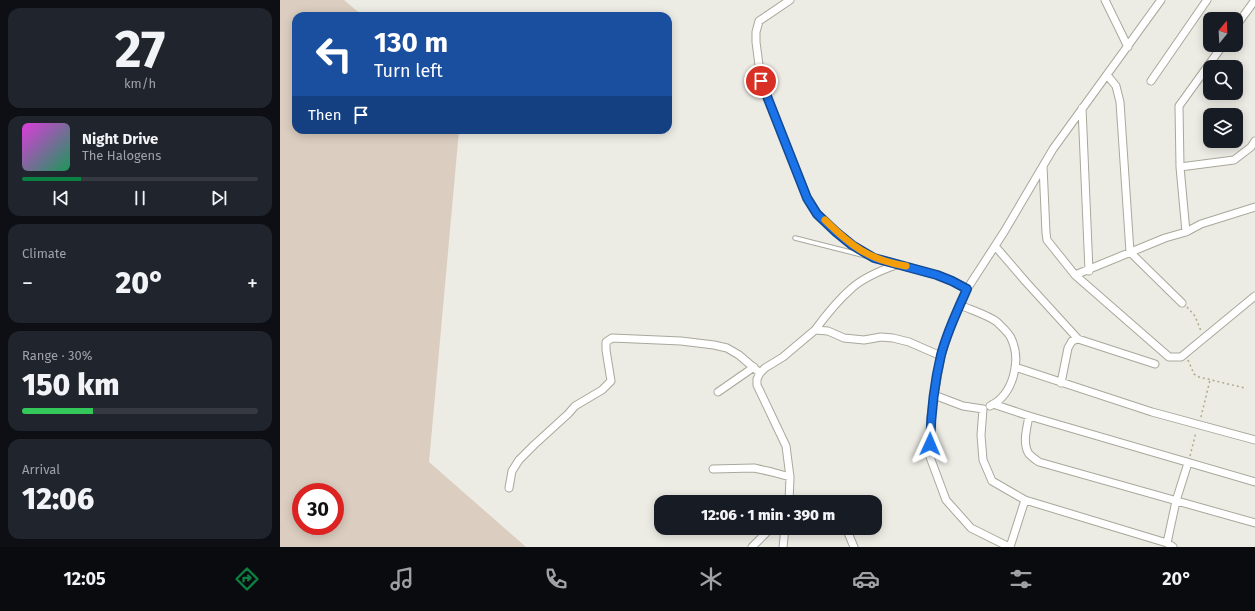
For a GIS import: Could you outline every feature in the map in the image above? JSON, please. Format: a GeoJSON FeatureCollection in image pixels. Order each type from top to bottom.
{"type":"FeatureCollection","features":[{"type":"Feature","properties":{"kind":"street"},"geometry":{"type":"LineString","coordinates":[[790,0],[760,21],[756,32],[761,81],[807,198],[817,214],[852,245],[874,258],[937,275],[967,289]]}},
{"type":"Feature","properties":{"kind":"street"},"geometry":{"type":"LineString","coordinates":[[1105,0],[1128,46]]}},
{"type":"Feature","properties":{"kind":"street"},"geometry":{"type":"LineString","coordinates":[[1025,500],[1010,547],[971,528],[946,500],[930,457],[931,417],[941,356],[967,289],[995,246],[1052,149],[1161,0]]}},
{"type":"Feature","properties":{"kind":"street"},"geometry":{"type":"LineString","coordinates":[[1150,81],[1207,0]]}},
{"type":"Feature","properties":{"kind":"street"},"geometry":{"type":"LineString","coordinates":[[1243,16],[1255,0]]}},
{"type":"Feature","properties":{"kind":"street"},"geometry":{"type":"LineString","coordinates":[[1186,232],[1180,167],[1179,106],[1218,52]]}},
{"type":"Feature","properties":{"kind":"street"},"geometry":{"type":"LineString","coordinates":[[1107,74],[1116,86],[1120,102],[1130,252],[1182,303]]}},
{"type":"Feature","properties":{"kind":"street"},"geometry":{"type":"LineString","coordinates":[[1082,108],[1089,271]]}},
{"type":"Feature","properties":{"kind":"street"},"geometry":{"type":"LineString","coordinates":[[1180,167],[1234,160],[1251,147],[1255,141]]}},
{"type":"Feature","properties":{"kind":"street"},"geometry":{"type":"LineString","coordinates":[[1043,165],[1047,240],[1076,275],[1169,357],[1181,357],[1255,296]]}},
{"type":"Feature","properties":{"kind":"street"},"geometry":{"type":"LineString","coordinates":[[1076,275],[1089,271],[1165,238],[1186,232],[1201,224],[1255,207]]}},
{"type":"Feature","properties":{"kind":"street"},"geometry":{"type":"LineString","coordinates":[[995,246],[1078,339],[1155,364]]}},
{"type":"Feature","properties":{"kind":"street"},"geometry":{"type":"LineString","coordinates":[[718,392],[783,357],[815,330],[832,308],[853,287],[883,270],[896,265]]}},
{"type":"Feature","properties":{"kind":"street"},"geometry":{"type":"LineString","coordinates":[[934,395],[963,406],[983,409],[993,404],[1002,396],[1010,384],[1015,367],[1015,354],[1011,338],[996,322],[960,305]]}},
{"type":"Feature","properties":{"kind":"street"},"geometry":{"type":"LineString","coordinates":[[815,330],[828,331],[844,338],[864,340],[881,337],[893,338],[909,342],[941,356]]}},
{"type":"Feature","properties":{"kind":"street"},"geometry":{"type":"LineString","coordinates":[[509,488],[512,471],[519,460],[576,406],[602,390],[611,381],[606,350],[606,342],[608,340],[617,338],[714,345],[727,348],[739,355],[757,370]]}},
{"type":"Feature","properties":{"kind":"street"},"geometry":{"type":"LineString","coordinates":[[1061,383],[1068,348],[1072,341],[1078,339]]}},
{"type":"Feature","properties":{"kind":"street"},"geometry":{"type":"LineString","coordinates":[[1015,367],[1172,418],[1255,440]]}},
{"type":"Feature","properties":{"kind":"street"},"geometry":{"type":"LineString","coordinates":[[757,370],[757,385],[786,446],[790,477],[789,495]]}},
{"type":"Feature","properties":{"kind":"street"},"geometry":{"type":"LineString","coordinates":[[993,404],[1029,416],[1255,482]]}},
{"type":"Feature","properties":{"kind":"street"},"geometry":{"type":"LineString","coordinates":[[983,409],[981,435],[983,460],[992,481],[1025,500],[1170,545],[1176,501],[1188,463]]}},
{"type":"Feature","properties":{"kind":"street"},"geometry":{"type":"LineString","coordinates":[[1029,416],[1025,436],[1026,446],[1030,454],[1039,462],[1255,523]]}},
{"type":"Feature","properties":{"kind":"street"},"geometry":{"type":"LineString","coordinates":[[713,469],[754,468],[790,477]]}},
{"type":"Feature","properties":{"kind":"street"},"geometry":{"type":"LineString","coordinates":[[752,547],[764,535]]}},
{"type":"Feature","properties":{"kind":"street"},"geometry":{"type":"LineString","coordinates":[[783,547],[784,535]]}},
{"type":"Feature","properties":{"kind":"street"},"geometry":{"type":"LineString","coordinates":[[849,535],[854,547]]}},
{"type":"Feature","properties":{"kind":"lane"},"geometry":{"type":"LineString","coordinates":[[795,238],[874,258]]}},
{"type":"Feature","properties":{"kind":"path"},"geometry":{"type":"LineString","coordinates":[[1182,303],[1195,316],[1203,339]]}},
{"type":"Feature","properties":{"kind":"path"},"geometry":{"type":"LineString","coordinates":[[1185,354],[1194,374],[1199,377],[1245,388]]}},
{"type":"Feature","properties":{"kind":"shaded area"},"geometry":{"type":"Polygon","coordinates":[[[280,0],[344,0],[358,12],[292,12],[292,134],[459,134],[429,462],[526,547],[280,547],[280,0]]]}},
{"type":"Feature","properties":{"kind":"slow traffic"},"geometry":{"type":"LineString","coordinates":[[825,220],[836,232],[852,245],[874,258],[884,262],[906,266]]}},
{"type":"Feature","properties":{"kind":"route"},"geometry":{"type":"LineString","coordinates":[[761,81],[807,198],[817,214],[852,245],[874,258],[884,262],[937,275],[967,289],[941,356],[931,417],[930,444]]}}]}
